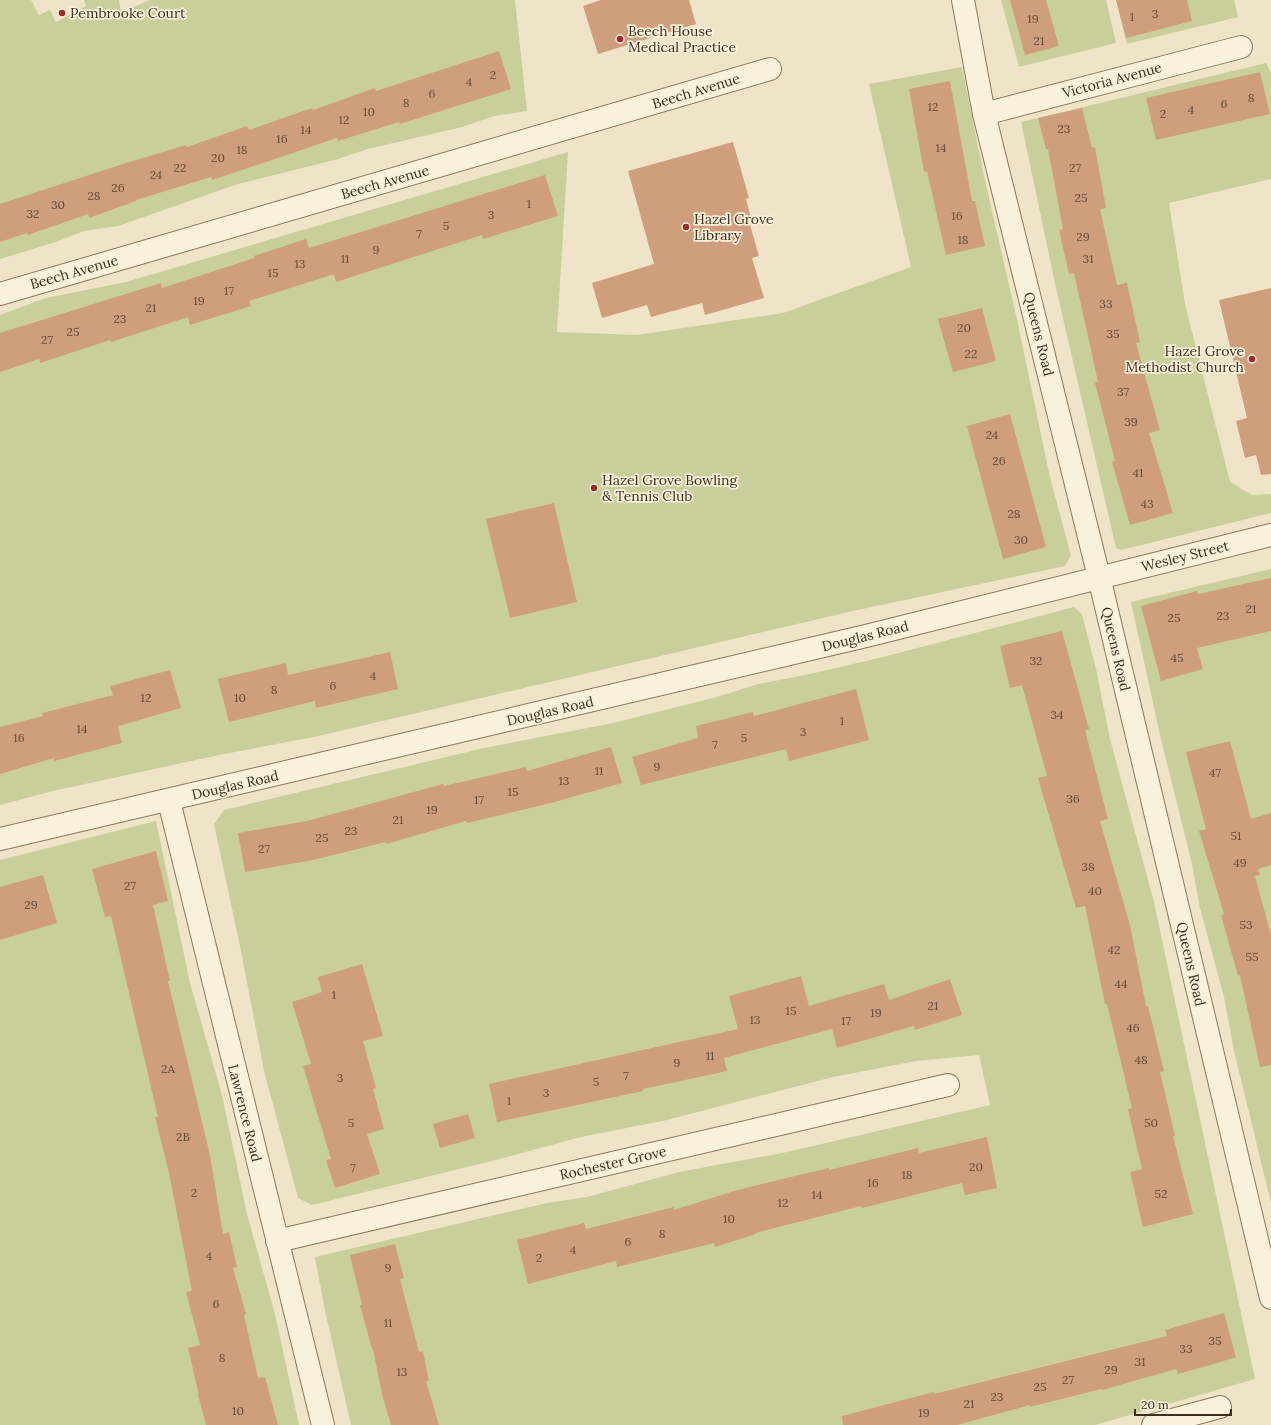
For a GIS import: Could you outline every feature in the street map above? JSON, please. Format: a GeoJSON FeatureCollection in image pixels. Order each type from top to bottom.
{"type":"FeatureCollection","features":[{"type":"Feature","properties":{"kind":"street","name":"Queens Road"},"geometry":{"type":"LineString","coordinates":[[962,0],[984,114],[1099,577],[1271,1298]]}},
{"type":"Feature","properties":{"kind":"street","name":"Victoria Avenue"},"geometry":{"type":"LineString","coordinates":[[984,114],[1240,47]]}},
{"type":"Feature","properties":{"kind":"street","name":"Beech Avenue"},"geometry":{"type":"LineString","coordinates":[[0,294],[770,69]]}},
{"type":"Feature","properties":{"kind":"street","name":"Wesley Street"},"geometry":{"type":"LineString","coordinates":[[1099,577],[1271,535]]}},
{"type":"Feature","properties":{"kind":"street","name":"Douglas Road"},"geometry":{"type":"LineString","coordinates":[[0,839],[168,801],[858,638],[1099,577]]}},
{"type":"Feature","properties":{"kind":"street","name":"Lawrence Road"},"geometry":{"type":"LineString","coordinates":[[168,801],[323,1425]]}},
{"type":"Feature","properties":{"kind":"street","name":"Rochester Grove"},"geometry":{"type":"LineString","coordinates":[[277,1241],[948,1085]]}},
{"type":"Feature","properties":{"kind":"street"},"geometry":{"type":"LineString","coordinates":[[1153,1425],[1220,1407]]}},
{"type":"Feature","properties":{"kind":"green space"},"geometry":{"type":"Polygon","coordinates":[[[0,0],[31,0],[39,15],[50,10],[56,22],[86,6],[84,0],[119,0],[121,13],[149,0],[515,0],[527,111],[494,116],[462,127],[368,149],[338,159],[238,184],[118,226],[84,231],[56,242],[0,259],[0,0]]]}},
{"type":"Feature","properties":{"kind":"green space"},"geometry":{"type":"Polygon","coordinates":[[[1001,0],[1106,0],[1116,43],[1019,67],[1001,0]]]}},
{"type":"Feature","properties":{"kind":"green space"},"geometry":{"type":"Polygon","coordinates":[[[1116,0],[1234,0],[1238,17],[1127,44],[1116,0]]]}},
{"type":"Feature","properties":{"kind":"green space"},"geometry":{"type":"Polygon","coordinates":[[[1266,63],[1271,73],[1271,179],[1169,203],[1185,304],[1230,482],[1252,495],[1271,494],[1271,513],[1121,550],[1116,548],[1056,288],[1021,122],[1266,63]]]}},
{"type":"Feature","properties":{"kind":"green space"},"geometry":{"type":"Polygon","coordinates":[[[962,67],[984,176],[1018,324],[1049,473],[1071,556],[1065,566],[853,611],[314,737],[219,755],[53,791],[0,805],[0,315],[46,298],[126,282],[568,152],[557,332],[637,335],[783,313],[911,267],[869,84],[962,67]]]}},
{"type":"Feature","properties":{"kind":"green space"},"geometry":{"type":"Polygon","coordinates":[[[1271,569],[1271,1203],[1234,1051],[1224,997],[1200,908],[1192,864],[1160,735],[1131,602],[1271,569]]]}},
{"type":"Feature","properties":{"kind":"green space"},"geometry":{"type":"Polygon","coordinates":[[[1074,607],[1082,614],[1096,669],[1110,739],[1154,902],[1255,1379],[1095,1425],[351,1425],[324,1306],[315,1257],[547,1203],[587,1197],[679,1172],[787,1152],[990,1105],[979,1055],[916,1061],[833,1077],[667,1120],[581,1137],[492,1161],[312,1205],[298,1198],[264,1071],[241,951],[214,824],[224,810],[484,748],[613,723],[717,697],[758,684],[810,674],[883,657],[1074,607]]]}},
{"type":"Feature","properties":{"kind":"green space"},"geometry":{"type":"Polygon","coordinates":[[[156,821],[190,983],[222,1095],[247,1214],[275,1314],[299,1425],[0,1425],[0,860],[156,821]]]}},
{"type":"Feature","properties":{"kind":"building","name":"Beech House Medical Practice"},"geometry":{"type":"Polygon","coordinates":[[[601,0],[689,0],[696,24],[598,54],[583,6],[601,0]]]}},
{"type":"Feature","properties":{"kind":"building"},"geometry":{"type":"Polygon","coordinates":[[[1010,0],[1046,0],[1059,46],[1025,55],[1010,0]]]}},
{"type":"Feature","properties":{"kind":"building"},"geometry":{"type":"Polygon","coordinates":[[[1116,0],[1187,0],[1192,21],[1126,38],[1116,0]]]}},
{"type":"Feature","properties":{"kind":"building"},"geometry":{"type":"Polygon","coordinates":[[[499,51],[511,89],[400,124],[399,122],[338,141],[337,138],[212,180],[211,177],[136,200],[89,218],[88,214],[28,235],[27,233],[0,242],[0,204],[123,164],[186,145],[187,147],[247,126],[249,130],[312,108],[313,110],[375,88],[376,91],[499,51]]]}},
{"type":"Feature","properties":{"kind":"building"},"geometry":{"type":"Polygon","coordinates":[[[1260,72],[1270,114],[1156,140],[1146,98],[1260,72]]]}},
{"type":"Feature","properties":{"kind":"building"},"geometry":{"type":"Polygon","coordinates":[[[950,81],[972,201],[975,201],[985,246],[946,255],[927,171],[924,172],[909,89],[950,81]]]}},
{"type":"Feature","properties":{"kind":"building"},"geometry":{"type":"Polygon","coordinates":[[[1082,108],[1092,148],[1095,147],[1106,208],[1100,209],[1117,285],[1127,283],[1140,342],[1136,343],[1160,430],[1149,433],[1173,513],[1130,525],[1112,462],[1115,461],[1095,383],[1098,382],[1074,273],[1069,274],[1059,230],[1063,229],[1048,149],[1046,149],[1038,118],[1082,108]]]}},
{"type":"Feature","properties":{"kind":"building","name":"Hazel Grove Library"},"geometry":{"type":"Polygon","coordinates":[[[733,142],[749,198],[746,199],[751,218],[748,218],[759,256],[752,258],[764,298],[705,315],[702,303],[651,317],[647,305],[602,318],[592,283],[654,264],[628,171],[733,142]]]}},
{"type":"Feature","properties":{"kind":"building"},"geometry":{"type":"Polygon","coordinates":[[[545,175],[558,216],[483,239],[482,235],[336,282],[334,274],[249,301],[251,306],[190,325],[188,317],[40,363],[39,359],[0,372],[0,333],[161,283],[162,288],[254,258],[254,256],[306,239],[309,248],[545,175]]]}},
{"type":"Feature","properties":{"kind":"building","name":"Hazel Grove Methodist Church"},"geometry":{"type":"Polygon","coordinates":[[[1271,288],[1271,474],[1261,475],[1256,455],[1245,458],[1236,421],[1247,418],[1219,300],[1271,288]]]}},
{"type":"Feature","properties":{"kind":"building"},"geometry":{"type":"Polygon","coordinates":[[[982,308],[996,361],[953,372],[938,319],[982,308]]]}},
{"type":"Feature","properties":{"kind":"building"},"geometry":{"type":"Polygon","coordinates":[[[1010,414],[1046,547],[1003,559],[967,426],[1010,414]]]}},
{"type":"Feature","properties":{"kind":"building"},"geometry":{"type":"Polygon","coordinates":[[[554,503],[577,602],[510,618],[486,519],[554,503]]]}},
{"type":"Feature","properties":{"kind":"building"},"geometry":{"type":"Polygon","coordinates":[[[1271,578],[1271,631],[1197,648],[1203,669],[1161,681],[1141,606],[1197,591],[1198,594],[1271,578]]]}},
{"type":"Feature","properties":{"kind":"building"},"geometry":{"type":"Polygon","coordinates":[[[1062,631],[1089,729],[1085,730],[1108,819],[1100,821],[1130,925],[1146,1006],[1148,1006],[1164,1071],[1160,1072],[1175,1136],[1173,1136],[1193,1214],[1143,1227],[1130,1172],[1142,1169],[1128,1109],[1132,1108],[1107,1004],[1105,1004],[1085,906],[1076,908],[1038,778],[1047,776],[1022,685],[1010,688],[1000,646],[1062,631]]]}},
{"type":"Feature","properties":{"kind":"building"},"geometry":{"type":"Polygon","coordinates":[[[390,652],[398,689],[316,708],[315,701],[229,722],[218,679],[286,663],[288,675],[390,652]]]}},
{"type":"Feature","properties":{"kind":"building"},"geometry":{"type":"Polygon","coordinates":[[[170,670],[181,708],[118,726],[122,743],[54,761],[54,758],[0,774],[0,727],[43,716],[42,713],[113,695],[110,686],[170,670]]]}},
{"type":"Feature","properties":{"kind":"building"},"geometry":{"type":"Polygon","coordinates":[[[856,689],[869,740],[789,761],[786,749],[641,785],[632,757],[698,738],[696,726],[753,712],[754,716],[856,689]]]}},
{"type":"Feature","properties":{"kind":"building"},"geometry":{"type":"Polygon","coordinates":[[[1230,741],[1251,819],[1271,813],[1271,865],[1258,869],[1260,875],[1255,876],[1271,935],[1271,1065],[1260,1067],[1240,975],[1238,976],[1221,915],[1224,914],[1199,831],[1206,829],[1186,752],[1230,741]]]}},
{"type":"Feature","properties":{"kind":"building"},"geometry":{"type":"Polygon","coordinates":[[[611,747],[622,783],[551,803],[467,823],[466,821],[386,844],[386,842],[313,860],[245,872],[238,833],[307,821],[443,784],[444,786],[526,767],[527,771],[611,747]]]}},
{"type":"Feature","properties":{"kind":"building"},"geometry":{"type":"Polygon","coordinates":[[[156,851],[168,901],[153,905],[170,981],[168,981],[210,1155],[223,1234],[229,1232],[237,1267],[233,1268],[246,1314],[244,1315],[258,1378],[265,1377],[278,1425],[206,1425],[188,1348],[200,1345],[186,1292],[192,1291],[169,1173],[155,1117],[158,1117],[111,916],[105,917],[92,869],[156,851]]]}},
{"type":"Feature","properties":{"kind":"building"},"geometry":{"type":"Polygon","coordinates":[[[43,875],[57,923],[0,940],[0,887],[43,875]]]}},
{"type":"Feature","properties":{"kind":"building"},"geometry":{"type":"Polygon","coordinates":[[[362,964],[383,1036],[363,1041],[376,1088],[373,1089],[384,1129],[367,1134],[380,1174],[335,1188],[326,1160],[331,1159],[303,1066],[311,1064],[292,1002],[322,992],[318,977],[362,964]]]}},
{"type":"Feature","properties":{"kind":"building"},"geometry":{"type":"Polygon","coordinates":[[[801,976],[809,1006],[884,984],[889,1000],[950,979],[962,1015],[915,1030],[914,1026],[837,1048],[832,1029],[724,1058],[727,1071],[643,1089],[643,1091],[497,1122],[489,1084],[738,1029],[729,996],[801,976]]]}},
{"type":"Feature","properties":{"kind":"building"},"geometry":{"type":"Polygon","coordinates":[[[468,1114],[475,1138],[440,1148],[433,1124],[468,1114]]]}},
{"type":"Feature","properties":{"kind":"building"},"geometry":{"type":"Polygon","coordinates":[[[987,1137],[997,1188],[965,1195],[962,1183],[862,1208],[861,1206],[755,1233],[756,1234],[715,1247],[714,1243],[617,1267],[616,1261],[528,1284],[517,1240],[584,1223],[586,1229],[674,1207],[674,1210],[734,1191],[829,1168],[829,1170],[918,1148],[919,1153],[987,1137]]]}},
{"type":"Feature","properties":{"kind":"building"},"geometry":{"type":"Polygon","coordinates":[[[395,1244],[404,1278],[400,1279],[419,1352],[423,1351],[429,1381],[426,1381],[439,1425],[391,1425],[382,1394],[373,1349],[360,1305],[362,1305],[350,1255],[395,1244]]]}},
{"type":"Feature","properties":{"kind":"building"},"geometry":{"type":"Polygon","coordinates":[[[1224,1313],[1236,1357],[1207,1366],[1178,1374],[1176,1369],[1102,1390],[1101,1389],[1030,1407],[1030,1405],[957,1425],[843,1425],[842,1416],[934,1392],[934,1394],[1167,1336],[1165,1330],[1224,1313]]]}},
{"type":"Feature","properties":{"kind":"place","name":"Pembrooke Court"},"geometry":{"type":"Point","coordinates":[62,13]}},
{"type":"Feature","properties":{"kind":"place","name":"Beech House Medical Practice"},"geometry":{"type":"Point","coordinates":[620,39]}},
{"type":"Feature","properties":{"kind":"place","name":"Hazel Grove Library"},"geometry":{"type":"Point","coordinates":[686,227]}},
{"type":"Feature","properties":{"kind":"place","name":"Hazel Grove Methodist Church"},"geometry":{"type":"Point","coordinates":[1252,359]}},
{"type":"Feature","properties":{"kind":"place","name":"Hazel Grove Bowling & Tennis Club"},"geometry":{"type":"Point","coordinates":[594,488]}}]}
